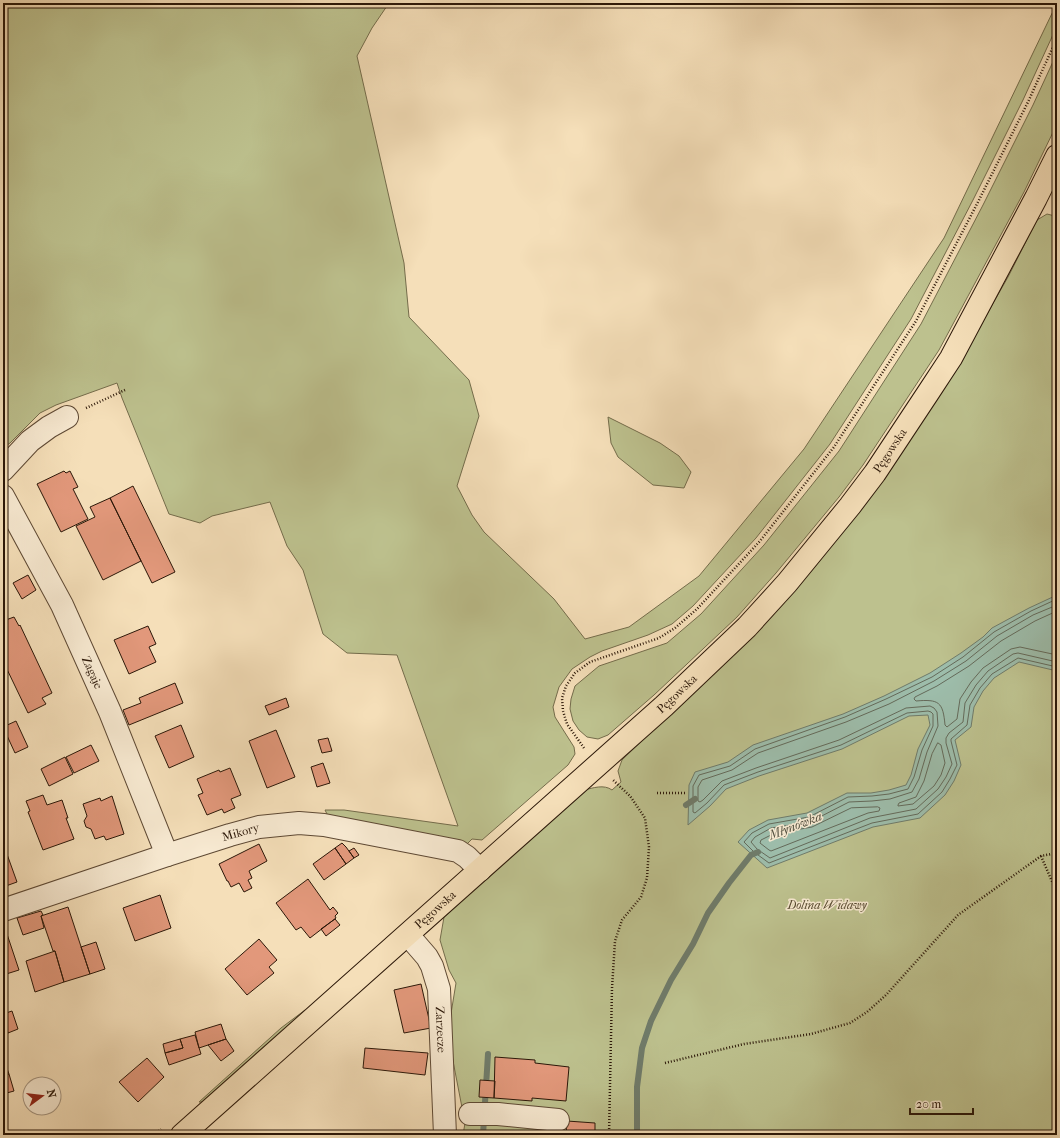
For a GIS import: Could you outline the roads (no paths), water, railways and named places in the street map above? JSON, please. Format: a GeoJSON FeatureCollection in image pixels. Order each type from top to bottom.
{"type":"FeatureCollection","features":[{"type":"Feature","properties":{"kind":"main road","name":"Pęgowska"},"geometry":{"type":"LineString","coordinates":[[182,1135],[664,706],[747,627],[850,506],[875,473],[951,358],[1057,156]]}},
{"type":"Feature","properties":{"kind":"street"},"geometry":{"type":"LineString","coordinates":[[3,470],[30,442],[48,427],[67,417]]}},
{"type":"Feature","properties":{"kind":"street","name":"Zagaje"},"geometry":{"type":"LineString","coordinates":[[3,496],[62,605],[110,712],[168,855]]}},
{"type":"Feature","properties":{"kind":"street","name":"Mikory"},"geometry":{"type":"LineString","coordinates":[[3,910],[230,835],[259,827],[299,823],[324,825],[458,851],[467,857],[480,870]]}},
{"type":"Feature","properties":{"kind":"street","name":"Zarzecze"},"geometry":{"type":"LineString","coordinates":[[408,935],[430,962],[440,989],[445,1135]]}},
{"type":"Feature","properties":{"kind":"street"},"geometry":{"type":"LineString","coordinates":[[470,1114],[498,1114],[558,1120]]}},
{"type":"Feature","properties":{"kind":"water"},"geometry":{"type":"Polygon","coordinates":[[[1057,595],[1057,671],[1019,662],[994,678],[983,691],[974,707],[971,727],[955,740],[961,765],[954,781],[945,795],[920,818],[873,827],[767,868],[738,842],[749,830],[768,820],[807,813],[847,793],[871,793],[906,785],[911,775],[918,749],[930,725],[928,715],[909,716],[842,749],[759,776],[726,789],[710,806],[688,825],[689,785],[695,772],[728,762],[753,745],[843,714],[884,696],[930,673],[961,653],[983,637],[992,628],[1057,595]]]}},
{"type":"Feature","properties":{"kind":"waterway"},"geometry":{"type":"LineString","coordinates":[[686,805],[695,799]]}},
{"type":"Feature","properties":{"kind":"waterway","name":"Młynówka"},"geometry":{"type":"LineString","coordinates":[[637,1135],[637,1087],[642,1048],[651,1021],[671,980],[693,944],[708,913],[751,855],[758,852]]}},
{"type":"Feature","properties":{"kind":"waterway"},"geometry":{"type":"LineString","coordinates":[[483,1135],[488,1054]]}},
{"type":"Feature","properties":{"kind":"park label","name":"Dolina Widawy"},"geometry":{"type":"Point","coordinates":[827,905]}}]}
